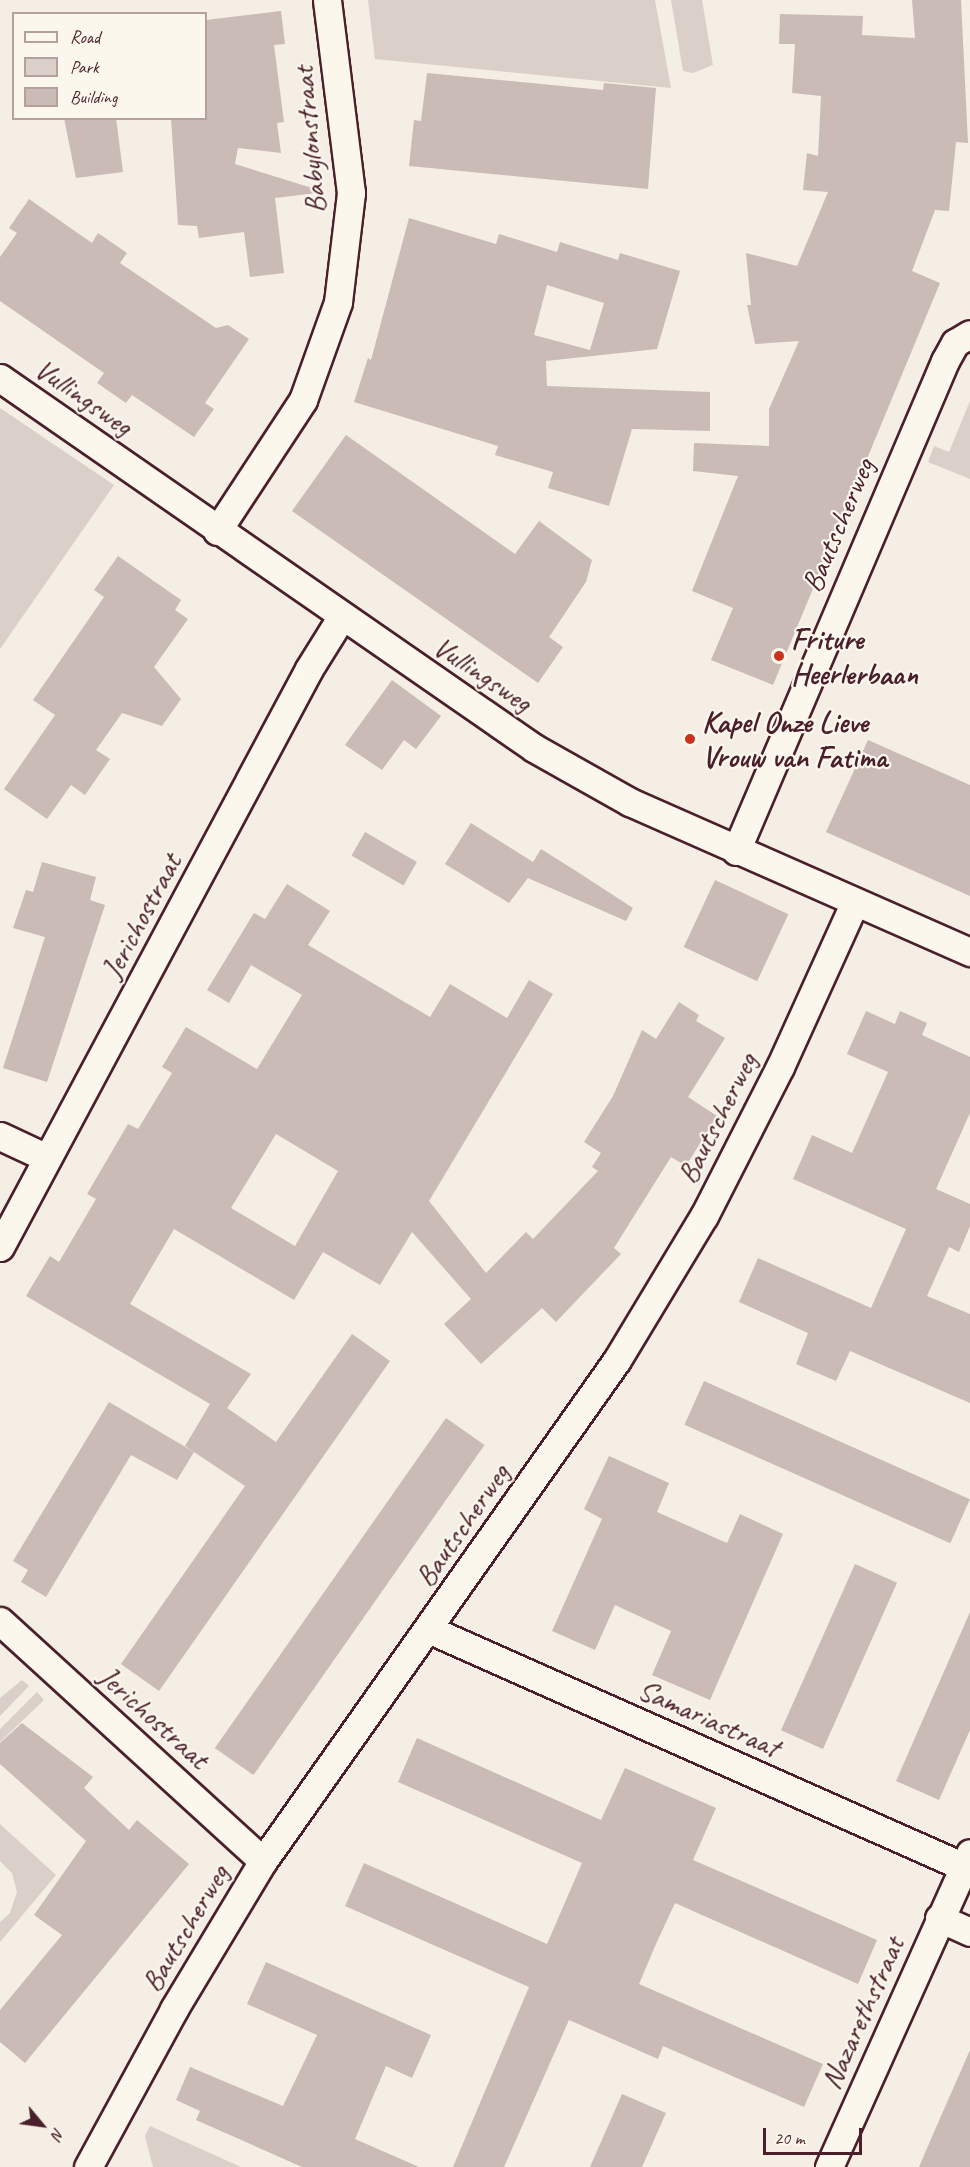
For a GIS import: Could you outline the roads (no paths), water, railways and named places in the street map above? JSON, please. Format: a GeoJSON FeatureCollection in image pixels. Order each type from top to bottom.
{"type":"FeatureCollection","features":[{"type":"Feature","properties":{"kind":"street","name":"Babylonstraat"},"geometry":{"type":"LineString","coordinates":[[217,531],[303,400],[338,302],[351,193],[327,0]]}},
{"type":"Feature","properties":{"kind":"street","name":"Bautscherweg"},"geometry":{"type":"LineString","coordinates":[[736,851],[945,361],[955,343],[970,334]]}},
{"type":"Feature","properties":{"kind":"street","name":"Vullingsweg"},"geometry":{"type":"LineString","coordinates":[[0,378],[217,531],[534,748],[630,802],[736,851],[970,952]]}},
{"type":"Feature","properties":{"kind":"street","name":"Jerichostraat"},"geometry":{"type":"LineString","coordinates":[[0,1248],[45,1157],[342,616]]}},
{"type":"Feature","properties":{"kind":"street","name":"Bautscherweg"},"geometry":{"type":"LineString","coordinates":[[88,2167],[174,2008],[263,1862],[617,1360],[704,1216],[780,1067],[855,902]]}},
{"type":"Feature","properties":{"kind":"street"},"geometry":{"type":"LineString","coordinates":[[0,1136],[45,1157]]}},
{"type":"Feature","properties":{"kind":"street","name":"Jerichostraat"},"geometry":{"type":"LineString","coordinates":[[0,1621],[263,1862]]}},
{"type":"Feature","properties":{"kind":"street","name":"Samariastraat"},"geometry":{"type":"LineString","coordinates":[[428,1629],[967,1860]]}},
{"type":"Feature","properties":{"kind":"street","name":"Nazarethstraat"},"geometry":{"type":"LineString","coordinates":[[829,2167],[967,1860]]}},
{"type":"Feature","properties":{"kind":"street","name":"Nazarethstraat"},"geometry":{"type":"LineString","coordinates":[[939,1918],[970,1932]]}},
{"type":"Feature","properties":{"kind":"place","name":"Friture Heerlerbaan"},"geometry":{"type":"Point","coordinates":[779,656]}},
{"type":"Feature","properties":{"kind":"place","name":"Kapel Onze Lieve Vrouw van Fatima"},"geometry":{"type":"Point","coordinates":[690,739]}}]}
